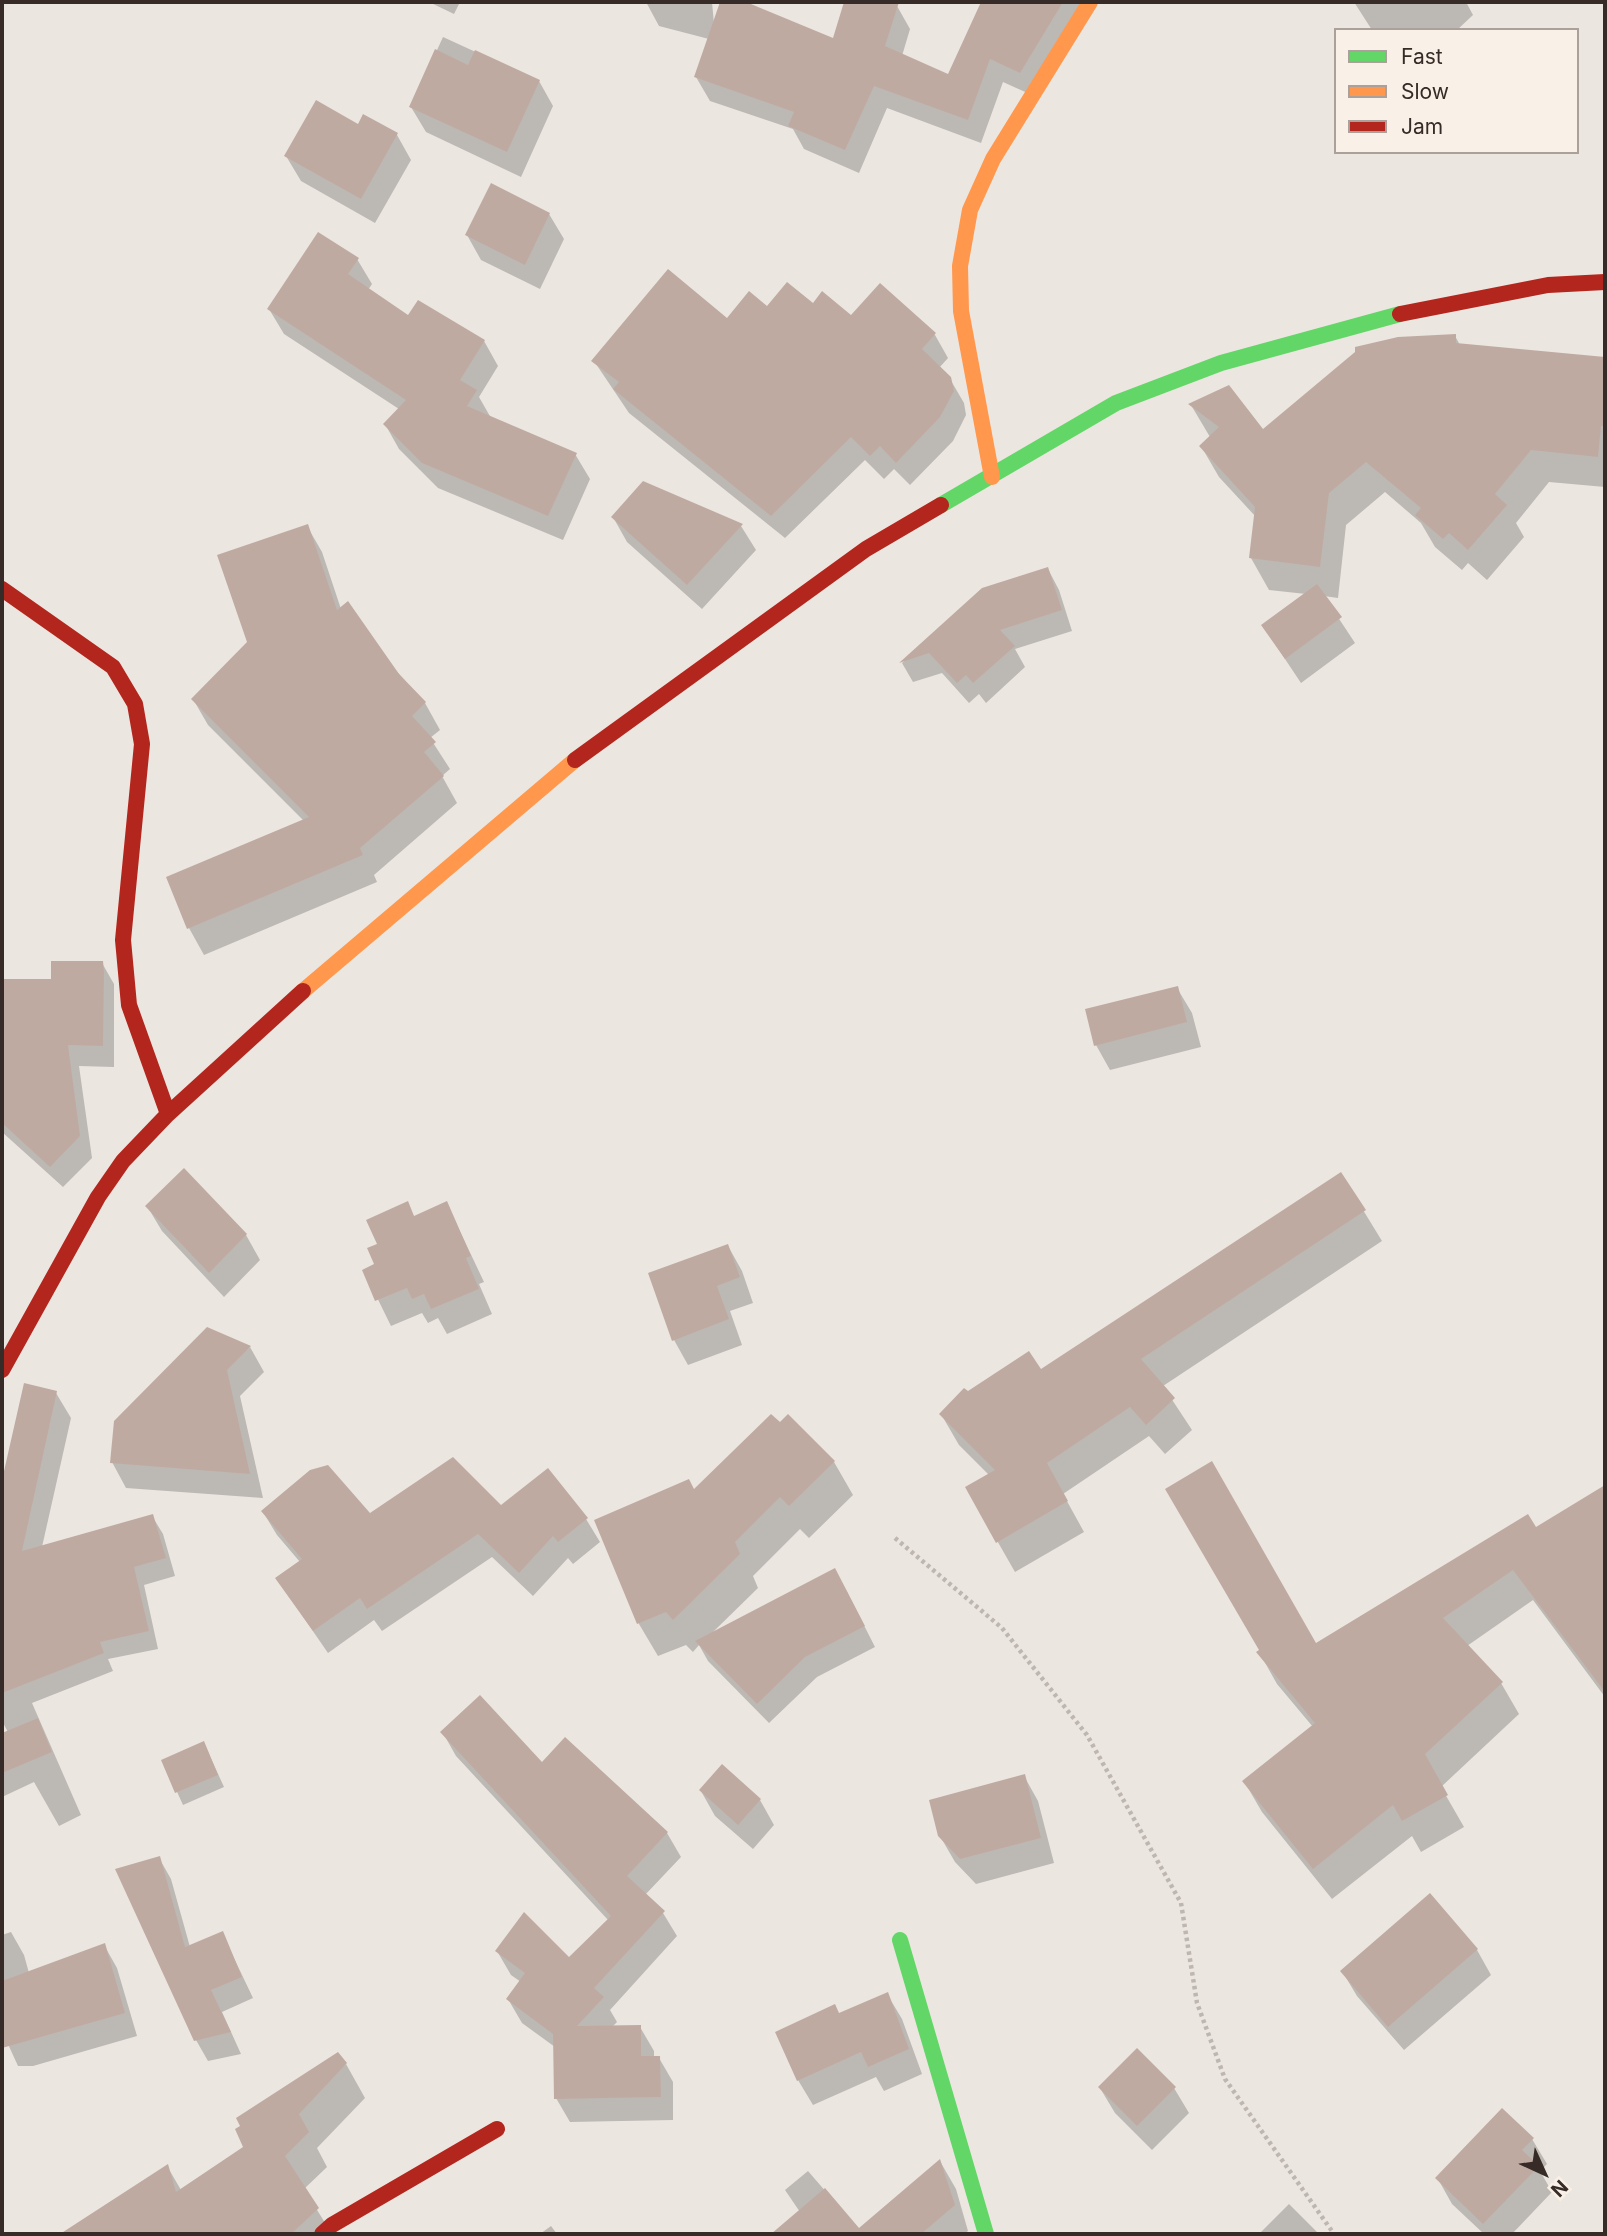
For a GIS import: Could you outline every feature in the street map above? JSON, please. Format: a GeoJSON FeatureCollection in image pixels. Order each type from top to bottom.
{"type":"FeatureCollection","features":[{"type":"Feature","properties":{"kind":"street"},"geometry":{"type":"LineString","coordinates":[[992,477],[961,311],[960,266],[970,210],[993,159],[1090,2]]}},
{"type":"Feature","properties":{"kind":"street"},"geometry":{"type":"LineString","coordinates":[[2,1370],[97,1197],[123,1161],[168,1114],[352,946],[571,763],[866,549],[1116,403],[1221,363],[1370,320],[1548,285],[1605,282]]}},
{"type":"Feature","properties":{"kind":"street"},"geometry":{"type":"LineString","coordinates":[[2,589],[113,667],[135,704],[142,744],[123,940],[129,1005],[168,1114]]}},
{"type":"Feature","properties":{"kind":"street"},"geometry":{"type":"LineString","coordinates":[[900,1940],[986,2234]]}},
{"type":"Feature","properties":{"kind":"street"},"geometry":{"type":"LineString","coordinates":[[322,2234],[332,2225],[497,2129]]}},
{"type":"Feature","properties":{"kind":"path"},"geometry":{"type":"LineString","coordinates":[[895,1538],[1002,1628],[1087,1735],[1181,1903],[1197,2003],[1225,2079],[1334,2234]]}},
{"type":"Feature","properties":{"kind":"building"},"geometry":{"type":"Polygon","coordinates":[[[720,2],[746,2],[833,38],[844,2],[899,2],[885,46],[948,74],[981,2],[1063,2],[1020,73],[990,59],[968,120],[874,86],[845,150],[788,126],[794,112],[694,77],[720,2]]]}},
{"type":"Feature","properties":{"kind":"building"},"geometry":{"type":"Polygon","coordinates":[[[435,49],[468,65],[475,50],[540,80],[507,152],[409,107],[435,49]]]}},
{"type":"Feature","properties":{"kind":"building"},"geometry":{"type":"Polygon","coordinates":[[[316,100],[358,124],[363,114],[398,133],[361,199],[284,156],[316,100]]]}},
{"type":"Feature","properties":{"kind":"building"},"geometry":{"type":"Polygon","coordinates":[[[491,183],[550,213],[525,265],[465,235],[491,183]]]}},
{"type":"Feature","properties":{"kind":"building"},"geometry":{"type":"Polygon","coordinates":[[[318,232],[359,258],[348,274],[408,315],[418,300],[485,340],[460,380],[477,390],[467,406],[577,453],[548,516],[422,463],[383,424],[406,400],[267,309],[318,232]]]}},
{"type":"Feature","properties":{"kind":"building"},"geometry":{"type":"Polygon","coordinates":[[[668,269],[727,318],[749,291],[767,306],[787,282],[813,303],[822,291],[851,315],[880,283],[936,333],[922,349],[951,377],[954,391],[940,417],[896,463],[880,446],[870,456],[851,437],[771,516],[613,389],[619,382],[591,361],[668,269]]]}},
{"type":"Feature","properties":{"kind":"building"},"geometry":{"type":"Polygon","coordinates":[[[1456,334],[1456,343],[1605,357],[1605,426],[1601,426],[1598,457],[1531,450],[1495,494],[1507,505],[1468,550],[1449,533],[1443,539],[1415,515],[1421,508],[1366,462],[1329,493],[1320,567],[1249,558],[1255,507],[1199,446],[1219,427],[1188,404],[1229,385],[1263,429],[1355,352],[1355,347],[1398,337],[1456,334]]]}},
{"type":"Feature","properties":{"kind":"building"},"geometry":{"type":"Polygon","coordinates":[[[643,481],[743,524],[687,585],[611,517],[643,481]]]}},
{"type":"Feature","properties":{"kind":"building"},"geometry":{"type":"Polygon","coordinates":[[[308,524],[337,610],[348,601],[399,674],[426,702],[412,716],[436,742],[424,752],[444,776],[360,848],[363,855],[187,929],[166,877],[309,817],[191,699],[247,642],[217,555],[308,524]]]}},
{"type":"Feature","properties":{"kind":"building"},"geometry":{"type":"Polygon","coordinates":[[[1048,567],[1062,610],[1000,630],[1015,646],[973,683],[966,675],[957,683],[929,653],[899,663],[982,588],[1048,567]]]}},
{"type":"Feature","properties":{"kind":"building"},"geometry":{"type":"Polygon","coordinates":[[[1317,584],[1342,617],[1285,659],[1261,625],[1317,584]]]}},
{"type":"Feature","properties":{"kind":"building"},"geometry":{"type":"Polygon","coordinates":[[[51,961],[103,961],[104,972],[103,1046],[68,1045],[80,1136],[50,1167],[2,1123],[2,1087],[4,979],[51,979],[51,961]]]}},
{"type":"Feature","properties":{"kind":"building"},"geometry":{"type":"Polygon","coordinates":[[[1178,986],[1187,1022],[1094,1046],[1085,1009],[1178,986]]]}},
{"type":"Feature","properties":{"kind":"building"},"geometry":{"type":"Polygon","coordinates":[[[184,1168],[247,1234],[209,1273],[145,1206],[184,1168]]]}},
{"type":"Feature","properties":{"kind":"building"},"geometry":{"type":"Polygon","coordinates":[[[1341,1172],[1366,1210],[1141,1359],[1175,1398],[1146,1425],[1130,1407],[1047,1463],[1068,1501],[996,1543],[965,1487],[995,1470],[939,1414],[964,1388],[968,1391],[1029,1351],[1041,1369],[1341,1172]]]}},
{"type":"Feature","properties":{"kind":"building"},"geometry":{"type":"Polygon","coordinates":[[[408,1201],[414,1216],[447,1201],[471,1256],[466,1258],[479,1289],[431,1309],[424,1294],[412,1299],[407,1288],[375,1301],[362,1270],[374,1264],[367,1248],[377,1244],[366,1220],[408,1201]]]}},
{"type":"Feature","properties":{"kind":"building"},"geometry":{"type":"Polygon","coordinates":[[[728,1244],[740,1277],[717,1286],[729,1319],[672,1341],[648,1273],[728,1244]]]}},
{"type":"Feature","properties":{"kind":"building"},"geometry":{"type":"Polygon","coordinates":[[[207,1327],[251,1346],[227,1370],[250,1474],[110,1463],[114,1421],[207,1327]]]}},
{"type":"Feature","properties":{"kind":"building"},"geometry":{"type":"Polygon","coordinates":[[[24,1383],[57,1391],[22,1551],[153,1514],[166,1558],[134,1567],[149,1631],[100,1642],[104,1653],[2,1693],[2,1480],[24,1383]]]}},
{"type":"Feature","properties":{"kind":"building"},"geometry":{"type":"Polygon","coordinates":[[[771,1414],[780,1422],[788,1414],[835,1461],[789,1506],[780,1497],[735,1542],[740,1554],[673,1620],[666,1612],[637,1624],[594,1520],[689,1479],[694,1489],[771,1414]]]}},
{"type":"Feature","properties":{"kind":"building"},"geometry":{"type":"Polygon","coordinates":[[[453,1457],[501,1505],[548,1468],[588,1518],[558,1542],[553,1536],[519,1573],[478,1534],[367,1609],[360,1598],[313,1631],[275,1578],[302,1559],[261,1511],[310,1470],[328,1465],[370,1513],[453,1457]]]}},
{"type":"Feature","properties":{"kind":"building"},"geometry":{"type":"Polygon","coordinates":[[[1212,1461],[1316,1643],[1528,1514],[1536,1527],[1605,1485],[1605,1692],[1513,1570],[1443,1618],[1503,1682],[1425,1754],[1448,1795],[1402,1821],[1393,1805],[1313,1869],[1242,1781],[1315,1723],[1256,1652],[1259,1650],[1165,1489],[1212,1461]]]}},
{"type":"Feature","properties":{"kind":"building"},"geometry":{"type":"Polygon","coordinates":[[[835,1568],[865,1626],[805,1657],[757,1704],[695,1641],[835,1568]]]}},
{"type":"Feature","properties":{"kind":"building"},"geometry":{"type":"Polygon","coordinates":[[[480,1695],[542,1762],[565,1737],[668,1832],[627,1876],[665,1911],[594,1988],[604,1997],[577,2026],[641,2025],[641,2056],[660,2056],[661,2097],[554,2099],[553,2034],[506,1999],[525,1973],[495,1951],[524,1912],[569,1957],[611,1916],[440,1732],[480,1695]]]}},
{"type":"Feature","properties":{"kind":"building"},"geometry":{"type":"Polygon","coordinates":[[[38,1718],[52,1752],[2,1773],[2,1733],[38,1718]]]}},
{"type":"Feature","properties":{"kind":"building"},"geometry":{"type":"Polygon","coordinates":[[[204,1741],[218,1775],[175,1793],[161,1760],[204,1741]]]}},
{"type":"Feature","properties":{"kind":"building"},"geometry":{"type":"Polygon","coordinates":[[[722,1764],[761,1799],[738,1825],[699,1790],[722,1764]]]}},
{"type":"Feature","properties":{"kind":"building"},"geometry":{"type":"Polygon","coordinates":[[[1025,1774],[1041,1838],[960,1859],[938,1836],[929,1800],[1025,1774]]]}},
{"type":"Feature","properties":{"kind":"building"},"geometry":{"type":"Polygon","coordinates":[[[160,1856],[185,1947],[223,1931],[242,1977],[211,1990],[231,2032],[194,2041],[115,1869],[160,1856]]]}},
{"type":"Feature","properties":{"kind":"building"},"geometry":{"type":"Polygon","coordinates":[[[1430,1893],[1478,1949],[1388,2027],[1340,1971],[1430,1893]]]}},
{"type":"Feature","properties":{"kind":"building"},"geometry":{"type":"Polygon","coordinates":[[[105,1943],[125,2013],[2,2048],[2,1981],[105,1943]]]}},
{"type":"Feature","properties":{"kind":"building"},"geometry":{"type":"Polygon","coordinates":[[[888,1992],[909,2049],[868,2067],[861,2052],[797,2081],[775,2032],[835,2004],[839,2013],[888,1992]]]}},
{"type":"Feature","properties":{"kind":"building"},"geometry":{"type":"Polygon","coordinates":[[[1137,2048],[1176,2087],[1137,2126],[1098,2087],[1137,2048]]]}},
{"type":"Feature","properties":{"kind":"building"},"geometry":{"type":"Polygon","coordinates":[[[338,2052],[347,2063],[299,2114],[309,2132],[285,2156],[319,2208],[291,2234],[60,2234],[168,2164],[176,2192],[243,2147],[235,2129],[240,2126],[236,2118],[338,2052]]]}},
{"type":"Feature","properties":{"kind":"building"},"geometry":{"type":"Polygon","coordinates":[[[1502,2108],[1534,2138],[1522,2150],[1539,2166],[1483,2224],[1435,2178],[1502,2108]]]}},
{"type":"Feature","properties":{"kind":"building"},"geometry":{"type":"Polygon","coordinates":[[[940,2159],[955,2205],[921,2234],[771,2234],[825,2188],[859,2228],[940,2159]]]}},
{"type":"Feature","properties":{"kind":"traffic: fast"},"geometry":{"type":"LineString","coordinates":[[941,505],[1116,403],[1221,363],[1400,314]]}},
{"type":"Feature","properties":{"kind":"traffic: fast"},"geometry":{"type":"LineString","coordinates":[[900,1940],[986,2234]]}},
{"type":"Feature","properties":{"kind":"traffic: slow"},"geometry":{"type":"LineString","coordinates":[[992,477],[961,311],[960,266],[970,210],[993,159],[1090,2]]}},
{"type":"Feature","properties":{"kind":"traffic: slow"},"geometry":{"type":"LineString","coordinates":[[303,991],[575,760]]}},
{"type":"Feature","properties":{"kind":"traffic: jam"},"geometry":{"type":"LineString","coordinates":[[1400,314],[1548,285],[1605,282]]}},
{"type":"Feature","properties":{"kind":"traffic: jam"},"geometry":{"type":"LineString","coordinates":[[575,760],[866,549],[941,505]]}},
{"type":"Feature","properties":{"kind":"traffic: jam"},"geometry":{"type":"LineString","coordinates":[[2,589],[113,667],[135,704],[142,744],[123,940],[129,1005],[168,1114]]}},
{"type":"Feature","properties":{"kind":"traffic: jam"},"geometry":{"type":"LineString","coordinates":[[2,1370],[98,1197],[123,1161],[168,1114],[303,991]]}},
{"type":"Feature","properties":{"kind":"traffic: jam"},"geometry":{"type":"LineString","coordinates":[[322,2234],[332,2225],[497,2129]]}}]}
